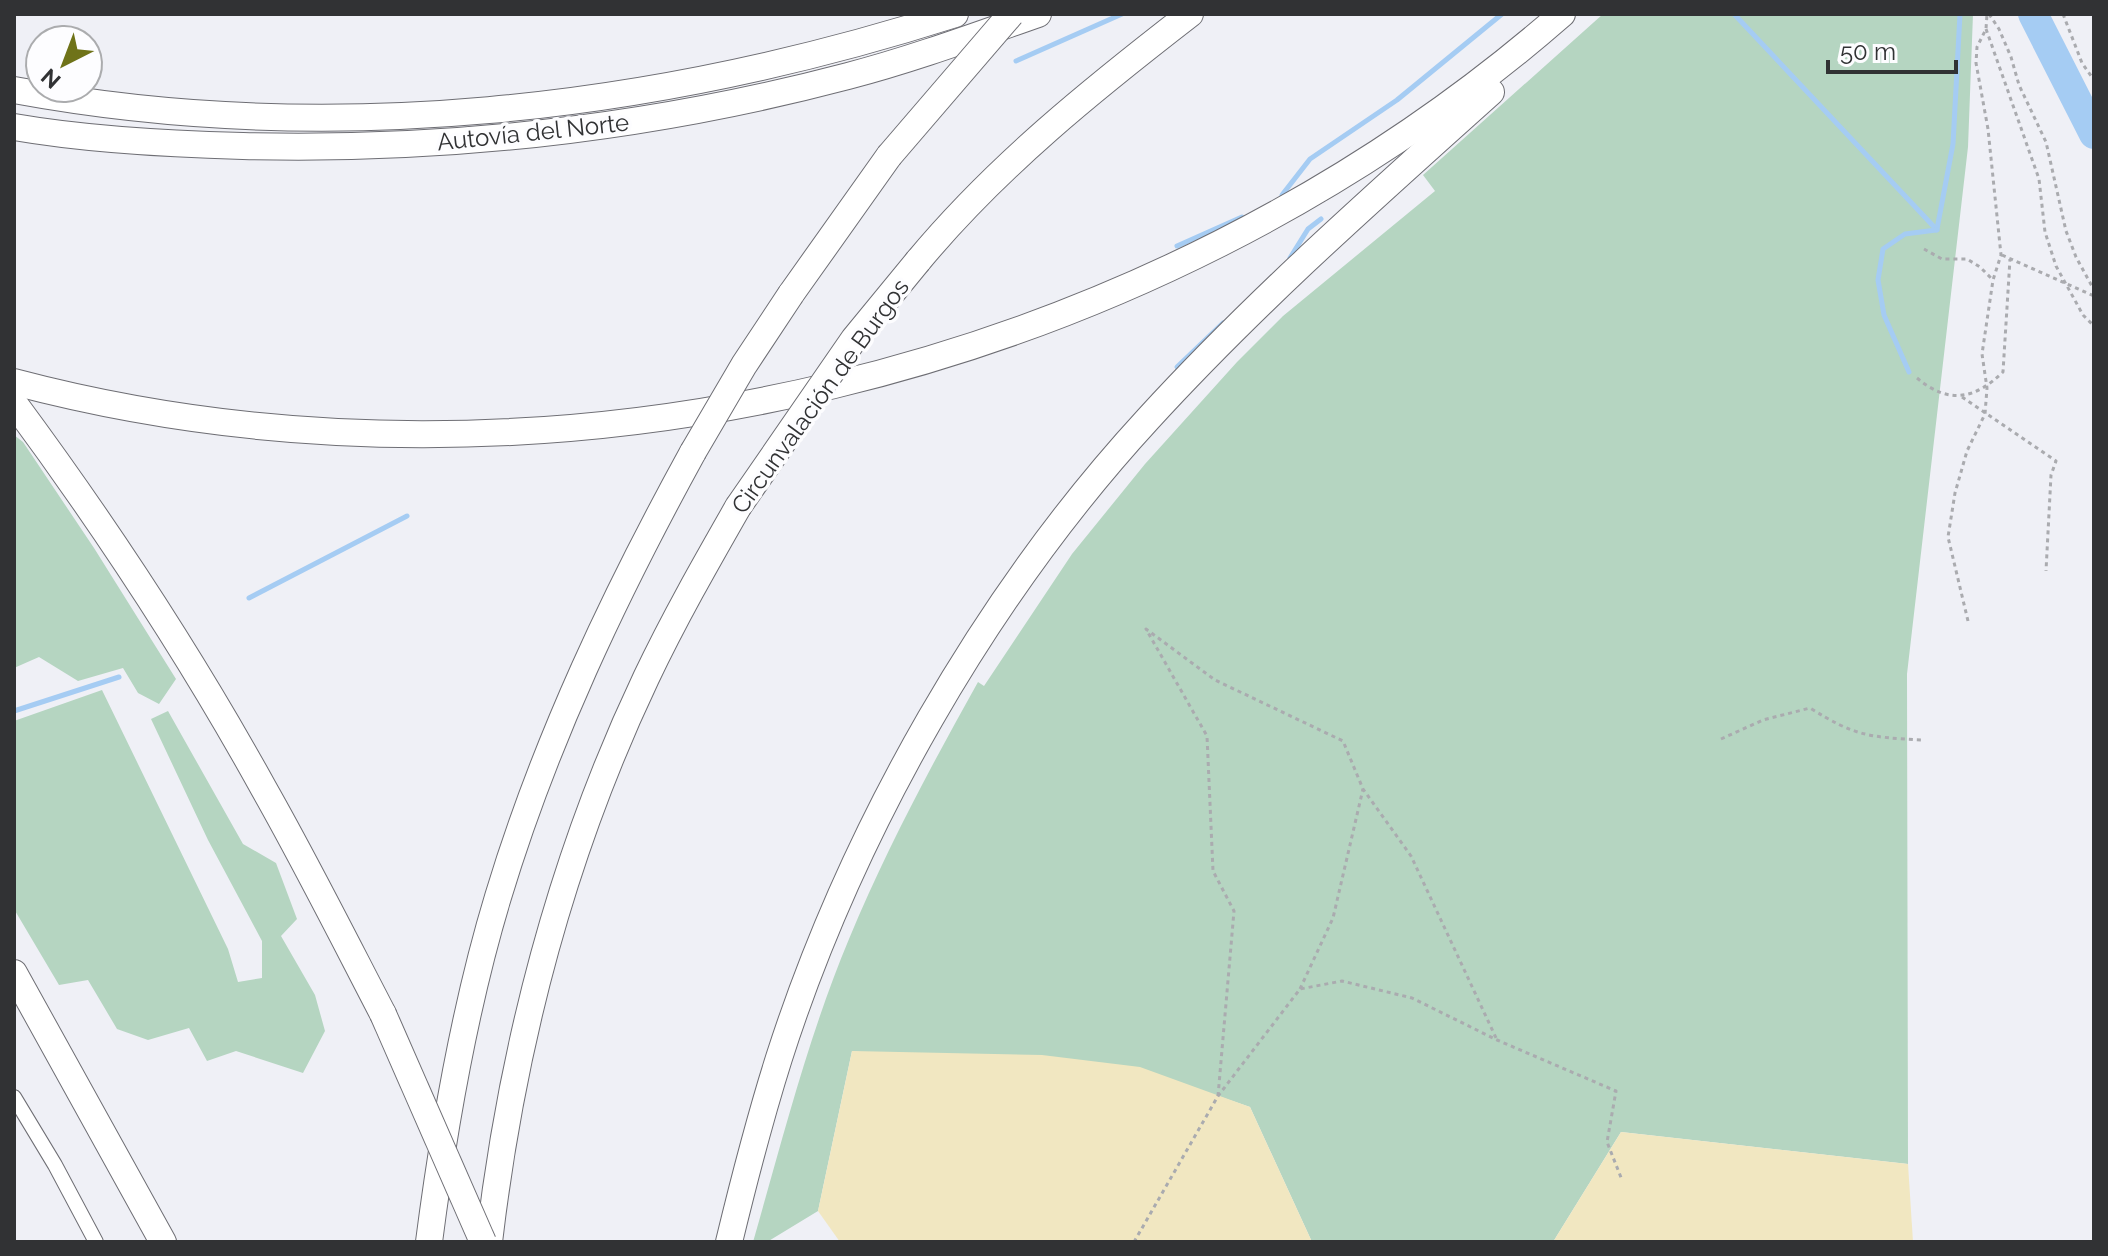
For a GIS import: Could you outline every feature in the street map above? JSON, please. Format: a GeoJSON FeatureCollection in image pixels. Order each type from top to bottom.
{"type":"FeatureCollection","features":[{"type":"Feature","properties":{"kind":"highway","name":"Autovía del Norte"},"geometry":{"type":"LineString","coordinates":[[14,90],[146,109],[253,118],[456,113],[602,98],[677,85],[849,47],[955,14]]}},
{"type":"Feature","properties":{"kind":"highway"},"geometry":{"type":"LineString","coordinates":[[429,1242],[449,1098],[478,968],[513,853],[545,763],[614,601],[693,452],[744,365],[791,294],[889,156],[1011,14]]}},
{"type":"Feature","properties":{"kind":"highway","name":"Autovía del Norte"},"geometry":{"type":"LineString","coordinates":[[14,127],[196,144],[319,147],[418,145],[536,134],[678,114],[763,97],[907,59],[1038,14]]}},
{"type":"Feature","properties":{"kind":"highway","name":"Circunvalación de Burgos"},"geometry":{"type":"LineString","coordinates":[[486,1242],[517,1061],[558,902],[587,820],[645,680],[689,593],[738,507],[854,339],[918,261],[997,176],[1071,107],[1190,14]]}},
{"type":"Feature","properties":{"kind":"highway"},"geometry":{"type":"LineString","coordinates":[[14,382],[217,421],[399,434],[573,428],[659,418],[796,395],[884,373],[1052,317],[1179,263],[1268,220],[1364,163],[1448,105],[1562,14]]}},
{"type":"Feature","properties":{"kind":"highway"},"geometry":{"type":"LineString","coordinates":[[729,1242],[780,1055],[833,913],[861,851],[925,730],[1006,600],[1101,474],[1147,419],[1371,200],[1577,14]]}},
{"type":"Feature","properties":{"kind":"highway"},"geometry":{"type":"LineString","coordinates":[[14,403],[84,498],[195,672],[264,788],[383,1014],[486,1242]]}},
{"type":"Feature","properties":{"kind":"highway"},"geometry":{"type":"LineString","coordinates":[[14,973],[163,1242]]}},
{"type":"Feature","properties":{"kind":"street"},"geometry":{"type":"LineString","coordinates":[[14,1097],[96,1242]]}},
{"type":"Feature","properties":{"kind":"path"},"geometry":{"type":"LineString","coordinates":[[1968,621],[1948,537],[1963,465],[1985,414],[1987,388],[1982,354],[1993,280],[2001,255],[1976,63],[1977,47],[1986,29],[1988,14]]}},
{"type":"Feature","properties":{"kind":"path"},"geometry":{"type":"LineString","coordinates":[[1988,14],[2005,43],[2019,85],[2046,142],[2066,231],[2094,293]]}},
{"type":"Feature","properties":{"kind":"path"},"geometry":{"type":"LineString","coordinates":[[2063,14],[2082,63],[2094,80]]}},
{"type":"Feature","properties":{"kind":"path"},"geometry":{"type":"LineString","coordinates":[[1986,29],[2039,179],[2045,232],[2056,266],[2083,315],[2094,326]]}},
{"type":"Feature","properties":{"kind":"path"},"geometry":{"type":"LineString","coordinates":[[1924,249],[1942,259],[1967,259],[1993,280]]}},
{"type":"Feature","properties":{"kind":"path"},"geometry":{"type":"LineString","coordinates":[[2001,255],[2064,284],[2094,293]]}},
{"type":"Feature","properties":{"kind":"path"},"geometry":{"type":"LineString","coordinates":[[1962,397],[1987,388],[2003,372],[2010,259]]}},
{"type":"Feature","properties":{"kind":"path"},"geometry":{"type":"LineString","coordinates":[[1917,378],[1929,388],[1962,397],[2056,461],[2051,475],[2046,571]]}},
{"type":"Feature","properties":{"kind":"path"},"geometry":{"type":"LineString","coordinates":[[1218,1096],[1234,911],[1213,871],[1207,736],[1146,629],[1215,680],[1343,741],[1363,789],[1411,856],[1497,1040]]}},
{"type":"Feature","properties":{"kind":"path"},"geometry":{"type":"LineString","coordinates":[[1721,739],[1763,720],[1810,708],[1841,727],[1869,737],[1921,740]]}},
{"type":"Feature","properties":{"kind":"path"},"geometry":{"type":"LineString","coordinates":[[1134,1242],[1218,1096],[1300,989],[1333,918],[1363,789]]}},
{"type":"Feature","properties":{"kind":"path"},"geometry":{"type":"LineString","coordinates":[[1300,989],[1342,981],[1412,998],[1497,1040],[1616,1091],[1607,1142],[1622,1180]]}},
{"type":"Feature","properties":{"kind":"green space"},"geometry":{"type":"Polygon","coordinates":[[[1603,14],[1973,14],[1968,147],[1907,674],[1908,1164],[1621,1132],[1553,1242],[1312,1242],[1250,1107],[1218,1096],[852,1051],[818,1211],[767,1242],[753,1242],[808,1051],[834,976],[878,873],[978,682],[984,686],[1072,554],[1145,464],[1237,362],[1283,316],[1435,191],[1423,175],[1603,14]]]}},
{"type":"Feature","properties":{"kind":"green space"},"geometry":{"type":"Polygon","coordinates":[[[14,435],[23,442],[94,548],[176,679],[159,704],[138,693],[123,668],[78,681],[39,657],[14,668],[14,435]]]}},
{"type":"Feature","properties":{"kind":"green space"},"geometry":{"type":"Polygon","coordinates":[[[102,690],[228,949],[238,982],[262,978],[262,941],[208,840],[151,719],[168,711],[243,844],[276,863],[297,919],[281,936],[315,995],[325,1031],[303,1073],[236,1051],[207,1061],[189,1028],[148,1040],[117,1029],[88,980],[59,985],[14,909],[14,721],[102,690]]]}},
{"type":"Feature","properties":{"kind":"sand"},"geometry":{"type":"Polygon","coordinates":[[[852,1051],[1042,1055],[1140,1067],[1250,1107],[1312,1242],[840,1242],[818,1211],[852,1051]]]}},
{"type":"Feature","properties":{"kind":"sand"},"geometry":{"type":"Polygon","coordinates":[[[1621,1132],[1908,1164],[1913,1242],[1553,1242],[1621,1132]]]}},
{"type":"Feature","properties":{"kind":"waterway"},"geometry":{"type":"LineString","coordinates":[[1016,61],[1122,14]]}},
{"type":"Feature","properties":{"kind":"waterway"},"geometry":{"type":"LineString","coordinates":[[1282,195],[1310,159],[1397,100],[1502,14]]}},
{"type":"Feature","properties":{"kind":"waterway"},"geometry":{"type":"LineString","coordinates":[[1734,14],[1937,230]]}},
{"type":"Feature","properties":{"kind":"waterway"},"geometry":{"type":"LineString","coordinates":[[1937,229],[1953,144],[1960,14]]}},
{"type":"Feature","properties":{"kind":"waterway"},"geometry":{"type":"LineString","coordinates":[[2033,14],[2094,134]]}},
{"type":"Feature","properties":{"kind":"waterway"},"geometry":{"type":"LineString","coordinates":[[1177,246],[1242,217]]}},
{"type":"Feature","properties":{"kind":"waterway"},"geometry":{"type":"LineString","coordinates":[[1290,258],[1308,229],[1321,219]]}},
{"type":"Feature","properties":{"kind":"waterway"},"geometry":{"type":"LineString","coordinates":[[1909,372],[1884,315],[1878,280],[1883,249],[1905,234],[1936,230]]}},
{"type":"Feature","properties":{"kind":"waterway"},"geometry":{"type":"LineString","coordinates":[[1177,367],[1223,323]]}},
{"type":"Feature","properties":{"kind":"waterway"},"geometry":{"type":"LineString","coordinates":[[249,598],[407,516]]}},
{"type":"Feature","properties":{"kind":"waterway"},"geometry":{"type":"LineString","coordinates":[[14,711],[119,677]]}}]}
